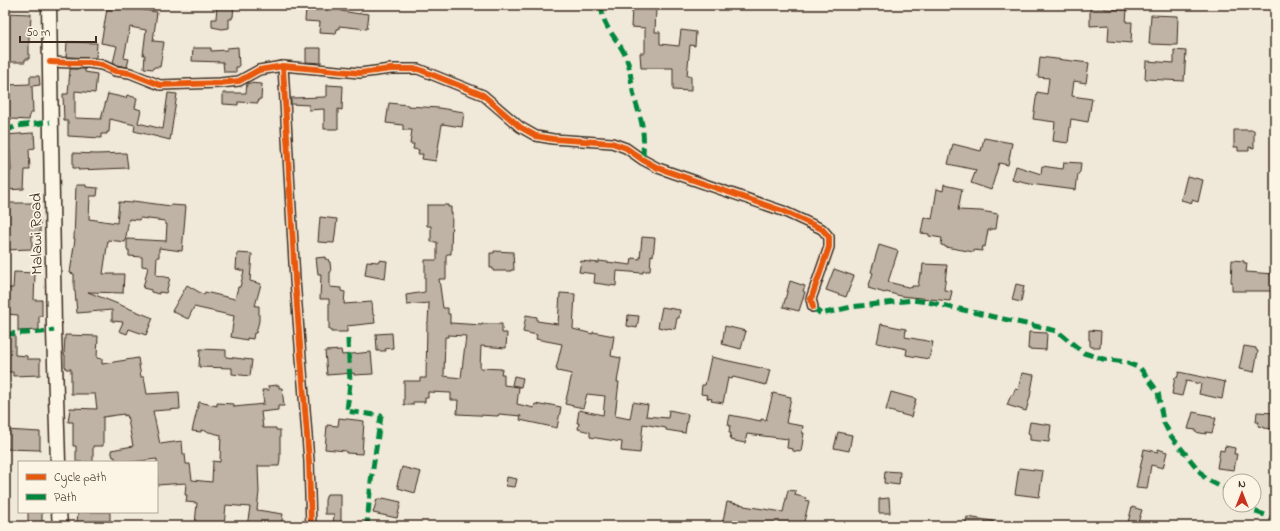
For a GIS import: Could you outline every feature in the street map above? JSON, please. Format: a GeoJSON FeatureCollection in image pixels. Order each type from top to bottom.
{"type":"FeatureCollection","features":[{"type":"Feature","properties":{"kind":"main road","name":"Malawi Road"},"geometry":{"type":"LineString","coordinates":[[48,5],[58,461]]}},
{"type":"Feature","properties":{"kind":"main road"},"geometry":{"type":"LineString","coordinates":[[60,513],[60,526]]}},
{"type":"Feature","properties":{"kind":"street"},"geometry":{"type":"LineString","coordinates":[[50,62],[72,64],[89,63],[102,65],[115,71],[130,73],[160,85],[239,81],[259,70],[283,66],[360,73],[391,69],[418,69],[483,95],[520,127],[536,136],[553,139],[612,143],[626,148],[658,168],[783,210],[822,229],[829,237],[829,247],[810,299],[813,307]]}},
{"type":"Feature","properties":{"kind":"street"},"geometry":{"type":"LineString","coordinates":[[283,66],[294,280],[309,461],[311,526]]}},
{"type":"Feature","properties":{"kind":"building"},"geometry":{"type":"Polygon","coordinates":[[[217,5],[234,5],[233,17],[232,19],[229,19],[229,28],[222,29],[212,27],[212,19],[216,19],[217,5]]]}},
{"type":"Feature","properties":{"kind":"building"},"geometry":{"type":"Polygon","coordinates":[[[322,5],[341,7],[341,11],[369,14],[367,29],[339,26],[336,34],[319,33],[320,22],[305,21],[306,8],[321,8],[322,5]]]}},
{"type":"Feature","properties":{"kind":"building"},"geometry":{"type":"Polygon","coordinates":[[[1090,5],[1104,5],[1104,9],[1127,10],[1126,22],[1132,22],[1131,43],[1108,41],[1109,25],[1090,26],[1090,5]]]}},
{"type":"Feature","properties":{"kind":"building"},"geometry":{"type":"Polygon","coordinates":[[[111,6],[138,8],[157,12],[153,41],[164,42],[160,67],[154,67],[153,69],[144,68],[145,55],[143,55],[146,30],[130,27],[124,58],[129,59],[127,67],[113,63],[117,46],[101,43],[107,9],[111,10],[111,6]]]}},
{"type":"Feature","properties":{"kind":"building"},"geometry":{"type":"Polygon","coordinates":[[[632,8],[656,9],[655,32],[660,32],[660,44],[679,46],[681,30],[696,32],[695,46],[690,45],[687,76],[691,76],[691,91],[673,90],[673,68],[641,68],[640,53],[645,53],[645,28],[631,27],[632,8]]]}},
{"type":"Feature","properties":{"kind":"building"},"geometry":{"type":"Polygon","coordinates":[[[5,13],[31,14],[29,59],[25,59],[25,62],[5,62],[5,13]]]}},
{"type":"Feature","properties":{"kind":"building"},"geometry":{"type":"Polygon","coordinates":[[[1151,15],[1178,16],[1177,45],[1149,44],[1151,15]]]}},
{"type":"Feature","properties":{"kind":"building"},"geometry":{"type":"Polygon","coordinates":[[[67,42],[97,43],[96,58],[66,57],[67,42]]]}},
{"type":"Feature","properties":{"kind":"building"},"geometry":{"type":"Polygon","coordinates":[[[238,47],[239,67],[236,67],[236,72],[224,72],[223,62],[192,61],[193,48],[211,48],[211,51],[227,50],[227,48],[238,47]]]}},
{"type":"Feature","properties":{"kind":"building"},"geometry":{"type":"Polygon","coordinates":[[[306,48],[321,48],[321,63],[306,62],[306,48]]]}},
{"type":"Feature","properties":{"kind":"building"},"geometry":{"type":"Polygon","coordinates":[[[1174,50],[1186,51],[1184,81],[1145,79],[1146,61],[1174,63],[1174,50]]]}},
{"type":"Feature","properties":{"kind":"building"},"geometry":{"type":"Polygon","coordinates":[[[1040,57],[1089,63],[1086,83],[1074,81],[1072,96],[1092,99],[1088,122],[1071,119],[1068,143],[1053,141],[1055,122],[1033,119],[1037,92],[1047,94],[1049,78],[1038,77],[1040,57]]]}},
{"type":"Feature","properties":{"kind":"building"},"geometry":{"type":"Polygon","coordinates":[[[70,69],[85,69],[85,72],[97,74],[95,93],[75,91],[75,118],[101,119],[108,94],[126,98],[127,95],[137,98],[135,108],[141,110],[138,123],[163,129],[168,93],[177,94],[170,140],[134,131],[135,125],[110,119],[109,132],[107,132],[107,134],[101,134],[101,138],[68,136],[68,121],[64,121],[63,94],[68,94],[70,69]]]}},
{"type":"Feature","properties":{"kind":"building"},"geometry":{"type":"Polygon","coordinates":[[[30,76],[39,76],[40,85],[32,86],[33,113],[30,113],[29,120],[5,118],[5,85],[30,84],[30,76]]]}},
{"type":"Feature","properties":{"kind":"building"},"geometry":{"type":"Polygon","coordinates":[[[247,83],[262,84],[261,99],[259,99],[258,103],[238,102],[238,105],[223,104],[223,93],[246,93],[247,83]]]}},
{"type":"Feature","properties":{"kind":"building"},"geometry":{"type":"Polygon","coordinates":[[[327,85],[343,86],[342,110],[338,109],[338,129],[324,129],[324,109],[309,110],[309,105],[291,104],[291,98],[327,96],[327,85]]]}},
{"type":"Feature","properties":{"kind":"building"},"geometry":{"type":"Polygon","coordinates":[[[389,103],[464,112],[462,127],[442,124],[436,161],[422,159],[423,154],[418,154],[419,150],[413,149],[414,144],[410,144],[412,130],[403,130],[403,125],[386,123],[389,103]]]}},
{"type":"Feature","properties":{"kind":"building"},"geometry":{"type":"Polygon","coordinates":[[[1234,130],[1254,130],[1254,148],[1249,147],[1249,151],[1238,151],[1238,147],[1234,147],[1234,130]]]}},
{"type":"Feature","properties":{"kind":"building"},"geometry":{"type":"Polygon","coordinates":[[[34,133],[35,148],[29,149],[30,170],[25,170],[24,189],[5,190],[6,171],[11,171],[10,151],[7,151],[5,135],[34,133]]]}},
{"type":"Feature","properties":{"kind":"building"},"geometry":{"type":"Polygon","coordinates":[[[984,138],[1012,143],[1008,165],[999,163],[991,190],[971,183],[976,170],[948,164],[953,144],[981,151],[984,138]]]}},
{"type":"Feature","properties":{"kind":"building"},"geometry":{"type":"Polygon","coordinates":[[[73,153],[126,153],[128,168],[78,170],[78,168],[73,168],[73,153]]]}},
{"type":"Feature","properties":{"kind":"building"},"geometry":{"type":"Polygon","coordinates":[[[1064,162],[1081,163],[1076,190],[1012,180],[1016,166],[1041,174],[1042,166],[1063,169],[1064,162]]]}},
{"type":"Feature","properties":{"kind":"building"},"geometry":{"type":"Polygon","coordinates":[[[1187,176],[1203,180],[1198,202],[1192,200],[1192,203],[1181,200],[1187,176]]]}},
{"type":"Feature","properties":{"kind":"building"},"geometry":{"type":"Polygon","coordinates":[[[76,185],[86,185],[86,187],[98,188],[97,196],[90,196],[89,219],[117,223],[119,202],[133,203],[133,201],[171,206],[186,206],[182,251],[159,248],[156,275],[170,278],[166,293],[159,292],[159,294],[143,288],[148,267],[142,266],[142,257],[129,256],[129,250],[127,250],[127,239],[166,241],[167,224],[165,224],[165,221],[140,218],[139,220],[129,219],[125,242],[108,240],[103,274],[124,274],[123,293],[88,292],[153,318],[146,335],[129,329],[127,334],[119,331],[123,322],[112,321],[112,310],[77,313],[74,291],[74,274],[70,273],[75,239],[76,185]]]}},
{"type":"Feature","properties":{"kind":"building"},"geometry":{"type":"Polygon","coordinates":[[[944,185],[962,189],[958,210],[981,211],[998,214],[996,229],[988,230],[985,247],[983,246],[982,251],[974,250],[974,252],[945,247],[941,245],[942,238],[921,233],[924,217],[932,219],[937,189],[943,191],[944,185]]]}},
{"type":"Feature","properties":{"kind":"building"},"geometry":{"type":"Polygon","coordinates":[[[5,203],[37,203],[37,219],[40,219],[40,234],[32,234],[32,249],[5,250],[5,203]]]}},
{"type":"Feature","properties":{"kind":"building"},"geometry":{"type":"Polygon","coordinates":[[[427,205],[448,205],[448,207],[451,207],[451,254],[447,254],[446,256],[446,279],[439,279],[443,308],[448,308],[450,323],[482,325],[502,324],[502,333],[507,333],[506,348],[481,346],[480,368],[502,369],[501,374],[504,374],[504,385],[519,387],[517,404],[534,408],[535,404],[546,406],[546,404],[561,407],[557,428],[520,420],[521,416],[499,414],[498,416],[457,414],[458,400],[451,400],[451,393],[428,392],[428,398],[425,398],[425,402],[413,402],[413,405],[404,405],[404,381],[420,381],[420,378],[426,378],[429,303],[407,305],[406,295],[425,292],[425,260],[437,260],[437,242],[431,242],[431,226],[427,226],[427,205]],[[448,335],[448,337],[445,337],[444,376],[461,378],[466,336],[448,335]]]}},
{"type":"Feature","properties":{"kind":"building"},"geometry":{"type":"Polygon","coordinates":[[[320,217],[337,219],[334,243],[318,242],[320,217]]]}},
{"type":"Feature","properties":{"kind":"building"},"geometry":{"type":"Polygon","coordinates":[[[642,237],[655,238],[653,256],[651,255],[650,271],[643,271],[643,273],[617,271],[616,286],[594,283],[595,274],[579,272],[581,261],[599,263],[599,261],[631,265],[632,258],[640,259],[642,237]]]}},
{"type":"Feature","properties":{"kind":"building"},"geometry":{"type":"Polygon","coordinates":[[[879,245],[898,251],[888,282],[912,288],[912,286],[918,286],[920,274],[922,274],[923,264],[947,265],[944,290],[952,291],[950,301],[901,296],[868,288],[879,245]]]}},
{"type":"Feature","properties":{"kind":"building"},"geometry":{"type":"Polygon","coordinates":[[[494,251],[513,252],[514,270],[493,271],[493,268],[490,268],[490,253],[494,253],[494,251]]]}},
{"type":"Feature","properties":{"kind":"building"},"geometry":{"type":"Polygon","coordinates":[[[237,253],[252,254],[250,281],[261,284],[255,306],[259,306],[259,321],[256,333],[254,333],[253,339],[247,338],[247,340],[231,337],[234,316],[194,307],[188,319],[172,311],[187,285],[204,295],[205,292],[235,299],[244,271],[236,269],[237,253]]]}},
{"type":"Feature","properties":{"kind":"building"},"geometry":{"type":"Polygon","coordinates":[[[325,257],[325,259],[328,259],[330,262],[330,287],[341,288],[341,291],[345,292],[344,304],[372,302],[375,323],[347,326],[347,332],[331,332],[331,330],[329,330],[329,299],[320,299],[321,274],[318,274],[316,258],[325,257]]]}},
{"type":"Feature","properties":{"kind":"building"},"geometry":{"type":"Polygon","coordinates":[[[379,260],[387,261],[385,279],[365,275],[367,261],[378,262],[379,260]]]}},
{"type":"Feature","properties":{"kind":"building"},"geometry":{"type":"Polygon","coordinates":[[[1232,260],[1244,261],[1244,263],[1247,263],[1246,272],[1274,274],[1273,291],[1232,291],[1232,260]]]}},
{"type":"Feature","properties":{"kind":"building"},"geometry":{"type":"Polygon","coordinates":[[[834,269],[854,276],[846,297],[826,290],[834,269]]]}},
{"type":"Feature","properties":{"kind":"building"},"geometry":{"type":"Polygon","coordinates":[[[14,272],[35,273],[34,300],[42,300],[42,316],[39,316],[39,330],[18,331],[18,315],[5,314],[7,288],[13,288],[14,272]]]}},
{"type":"Feature","properties":{"kind":"building"},"geometry":{"type":"Polygon","coordinates":[[[790,281],[805,286],[803,291],[805,292],[799,311],[783,307],[790,281]]]}},
{"type":"Feature","properties":{"kind":"building"},"geometry":{"type":"Polygon","coordinates":[[[1016,284],[1024,286],[1021,302],[1012,300],[1016,284]]]}},
{"type":"Feature","properties":{"kind":"building"},"geometry":{"type":"Polygon","coordinates":[[[560,293],[575,294],[573,329],[593,334],[593,332],[614,336],[611,356],[621,358],[617,382],[619,382],[615,416],[630,419],[633,402],[648,405],[646,416],[668,418],[669,410],[688,414],[685,433],[643,424],[640,453],[621,451],[622,442],[590,437],[590,432],[578,429],[579,423],[577,423],[579,410],[603,415],[605,396],[587,394],[583,408],[565,404],[572,374],[557,371],[556,369],[562,344],[536,339],[537,335],[523,332],[526,315],[537,317],[537,321],[558,324],[560,293]]]}},
{"type":"Feature","properties":{"kind":"building"},"geometry":{"type":"Polygon","coordinates":[[[662,307],[680,310],[675,329],[658,327],[662,307]]]}},
{"type":"Feature","properties":{"kind":"building"},"geometry":{"type":"Polygon","coordinates":[[[628,315],[639,316],[637,328],[627,326],[628,315]]]}},
{"type":"Feature","properties":{"kind":"building"},"geometry":{"type":"Polygon","coordinates":[[[881,324],[906,329],[905,337],[933,342],[929,359],[906,355],[907,349],[877,343],[881,324]]]}},
{"type":"Feature","properties":{"kind":"building"},"geometry":{"type":"Polygon","coordinates":[[[725,326],[746,331],[741,349],[722,344],[725,326]]]}},
{"type":"Feature","properties":{"kind":"building"},"geometry":{"type":"Polygon","coordinates":[[[1089,330],[1101,331],[1100,347],[1090,347],[1089,330]]]}},
{"type":"Feature","properties":{"kind":"building"},"geometry":{"type":"Polygon","coordinates":[[[1029,332],[1047,333],[1046,350],[1028,349],[1029,332]]]}},
{"type":"Feature","properties":{"kind":"building"},"geometry":{"type":"Polygon","coordinates":[[[392,333],[393,348],[385,349],[386,351],[377,351],[376,334],[392,333]]]}},
{"type":"Feature","properties":{"kind":"building"},"geometry":{"type":"Polygon","coordinates":[[[15,335],[15,355],[27,356],[27,359],[40,359],[40,375],[13,376],[13,372],[5,372],[5,336],[15,335]]]}},
{"type":"Feature","properties":{"kind":"building"},"geometry":{"type":"Polygon","coordinates":[[[65,335],[98,336],[97,358],[102,359],[102,364],[138,358],[141,377],[144,377],[147,394],[179,392],[180,409],[153,411],[160,444],[182,441],[183,454],[185,454],[186,464],[190,464],[192,480],[212,482],[213,461],[220,462],[221,435],[201,430],[201,432],[192,431],[199,402],[217,406],[217,403],[234,404],[234,407],[264,404],[262,390],[269,390],[268,386],[279,385],[279,388],[282,388],[284,406],[278,406],[278,410],[261,412],[263,428],[276,428],[276,430],[280,430],[279,466],[258,466],[259,492],[257,510],[283,514],[281,526],[247,526],[250,507],[226,505],[224,526],[195,524],[197,503],[186,502],[186,483],[158,485],[157,459],[116,461],[115,457],[113,457],[111,450],[133,446],[127,415],[124,416],[124,414],[103,417],[103,446],[93,446],[93,461],[76,461],[76,446],[73,446],[73,422],[68,422],[70,408],[97,409],[95,394],[71,394],[71,369],[66,369],[64,355],[65,335]]]}},
{"type":"Feature","properties":{"kind":"building"},"geometry":{"type":"Polygon","coordinates":[[[1244,346],[1256,348],[1258,351],[1254,372],[1239,369],[1244,346]]]}},
{"type":"Feature","properties":{"kind":"building"},"geometry":{"type":"Polygon","coordinates":[[[200,349],[226,350],[226,357],[252,360],[250,376],[232,374],[232,368],[199,367],[200,349]]]}},
{"type":"Feature","properties":{"kind":"building"},"geometry":{"type":"Polygon","coordinates":[[[341,350],[342,355],[371,352],[373,374],[354,375],[354,373],[327,375],[325,351],[341,350]]]}},
{"type":"Feature","properties":{"kind":"building"},"geometry":{"type":"Polygon","coordinates":[[[711,357],[770,370],[766,385],[733,377],[732,379],[728,378],[723,403],[711,401],[712,399],[707,398],[708,395],[701,394],[702,385],[705,385],[711,357]]]}},
{"type":"Feature","properties":{"kind":"building"},"geometry":{"type":"Polygon","coordinates":[[[1179,372],[1225,382],[1222,399],[1199,394],[1201,384],[1186,381],[1182,396],[1172,394],[1175,377],[1177,378],[1179,372]]]}},
{"type":"Feature","properties":{"kind":"building"},"geometry":{"type":"Polygon","coordinates":[[[1022,373],[1034,375],[1026,411],[1007,405],[1015,389],[1018,390],[1022,373]]]}},
{"type":"Feature","properties":{"kind":"building"},"geometry":{"type":"Polygon","coordinates":[[[514,376],[523,378],[521,387],[512,385],[514,376]]]}},
{"type":"Feature","properties":{"kind":"building"},"geometry":{"type":"Polygon","coordinates":[[[891,392],[916,399],[911,417],[886,410],[891,392]]]}},
{"type":"Feature","properties":{"kind":"building"},"geometry":{"type":"Polygon","coordinates":[[[773,393],[791,397],[786,423],[803,426],[802,433],[804,433],[801,452],[793,451],[793,449],[787,448],[788,439],[747,434],[745,443],[730,440],[730,425],[728,425],[730,415],[761,421],[761,419],[766,420],[773,393]]]}},
{"type":"Feature","properties":{"kind":"building"},"geometry":{"type":"Polygon","coordinates":[[[1193,412],[1216,418],[1212,433],[1206,432],[1206,434],[1188,429],[1193,412]]]}},
{"type":"Feature","properties":{"kind":"building"},"geometry":{"type":"Polygon","coordinates":[[[1257,412],[1275,413],[1275,429],[1258,426],[1259,422],[1256,422],[1257,412]]]}},
{"type":"Feature","properties":{"kind":"building"},"geometry":{"type":"Polygon","coordinates":[[[339,418],[364,421],[362,454],[325,449],[327,425],[338,426],[339,418]]]}},
{"type":"Feature","properties":{"kind":"building"},"geometry":{"type":"Polygon","coordinates":[[[1030,422],[1051,425],[1049,442],[1030,440],[1030,434],[1028,433],[1030,422]]]}},
{"type":"Feature","properties":{"kind":"building"},"geometry":{"type":"Polygon","coordinates":[[[5,430],[40,432],[40,450],[5,449],[5,430]]]}},
{"type":"Feature","properties":{"kind":"building"},"geometry":{"type":"Polygon","coordinates":[[[838,432],[852,435],[849,451],[834,448],[838,432]]]}},
{"type":"Feature","properties":{"kind":"building"},"geometry":{"type":"Polygon","coordinates":[[[1225,446],[1235,448],[1234,454],[1237,454],[1234,470],[1217,468],[1220,450],[1224,451],[1225,446]]]}},
{"type":"Feature","properties":{"kind":"building"},"geometry":{"type":"Polygon","coordinates":[[[1144,449],[1158,452],[1158,449],[1167,452],[1163,468],[1151,465],[1147,489],[1136,488],[1144,449]]]}},
{"type":"Feature","properties":{"kind":"building"},"geometry":{"type":"Polygon","coordinates":[[[402,467],[421,472],[415,493],[398,488],[399,486],[397,485],[402,467]]]}},
{"type":"Feature","properties":{"kind":"building"},"geometry":{"type":"Polygon","coordinates":[[[1019,468],[1043,471],[1039,497],[1015,494],[1019,468]]]}},
{"type":"Feature","properties":{"kind":"building"},"geometry":{"type":"Polygon","coordinates":[[[885,471],[900,472],[899,485],[884,483],[885,471]]]}},
{"type":"Feature","properties":{"kind":"building"},"geometry":{"type":"Polygon","coordinates":[[[507,477],[517,479],[515,487],[506,486],[507,477]]]}},
{"type":"Feature","properties":{"kind":"building"},"geometry":{"type":"Polygon","coordinates":[[[788,490],[796,491],[795,495],[806,498],[805,500],[809,501],[803,526],[722,525],[727,502],[783,512],[788,490]]]}},
{"type":"Feature","properties":{"kind":"building"},"geometry":{"type":"Polygon","coordinates":[[[327,494],[341,494],[341,526],[333,526],[334,514],[325,514],[325,500],[327,494]]]}},
{"type":"Feature","properties":{"kind":"building"},"geometry":{"type":"Polygon","coordinates":[[[383,498],[401,502],[397,518],[373,513],[377,499],[382,500],[383,498]]]}},
{"type":"Feature","properties":{"kind":"building"},"geometry":{"type":"Polygon","coordinates":[[[889,498],[890,513],[879,513],[879,499],[889,498]]]}},
{"type":"Feature","properties":{"kind":"building"},"geometry":{"type":"Polygon","coordinates":[[[1132,507],[1142,510],[1137,526],[1127,526],[1132,507]]]}},
{"type":"Feature","properties":{"kind":"building"},"geometry":{"type":"Polygon","coordinates":[[[28,513],[42,513],[42,526],[28,526],[28,513]]]}},
{"type":"Feature","properties":{"kind":"building"},"geometry":{"type":"Polygon","coordinates":[[[78,513],[110,513],[110,524],[77,523],[78,513]]]}},
{"type":"Feature","properties":{"kind":"building"},"geometry":{"type":"Polygon","coordinates":[[[967,517],[993,521],[993,526],[965,526],[967,517]]]}},
{"type":"Feature","properties":{"kind":"marked path"},"geometry":{"type":"LineString","coordinates":[[602,5],[602,13],[607,26],[623,50],[629,66],[634,96],[641,118],[643,160]]}},
{"type":"Feature","properties":{"kind":"marked path"},"geometry":{"type":"LineString","coordinates":[[5,131],[17,126],[50,122]]}},
{"type":"Feature","properties":{"kind":"marked path"},"geometry":{"type":"LineString","coordinates":[[813,307],[821,314],[851,307],[913,300],[928,302],[1057,331],[1084,353],[1103,359],[1125,362],[1140,368],[1158,392],[1163,421],[1171,436],[1206,479],[1222,487]]}},
{"type":"Feature","properties":{"kind":"marked path"},"geometry":{"type":"LineString","coordinates":[[5,334],[54,330]]}},
{"type":"Feature","properties":{"kind":"marked path"},"geometry":{"type":"LineString","coordinates":[[348,339],[350,383],[347,411],[381,416],[371,481],[367,526]]}},
{"type":"Feature","properties":{"kind":"marked path"},"geometry":{"type":"LineString","coordinates":[[1259,513],[1275,518]]}},
{"type":"Feature","properties":{"kind":"cycle path"},"geometry":{"type":"LineString","coordinates":[[50,62],[89,63],[102,65],[115,71],[130,73],[160,85],[239,81],[259,70],[283,66],[360,73],[391,69],[418,69],[483,95],[520,127],[536,136],[553,139],[612,143],[626,148],[658,168],[783,211],[822,229],[829,237],[829,247],[811,299],[813,307]]}},
{"type":"Feature","properties":{"kind":"cycle path"},"geometry":{"type":"LineString","coordinates":[[283,66],[295,280],[309,461],[311,526]]}}]}
